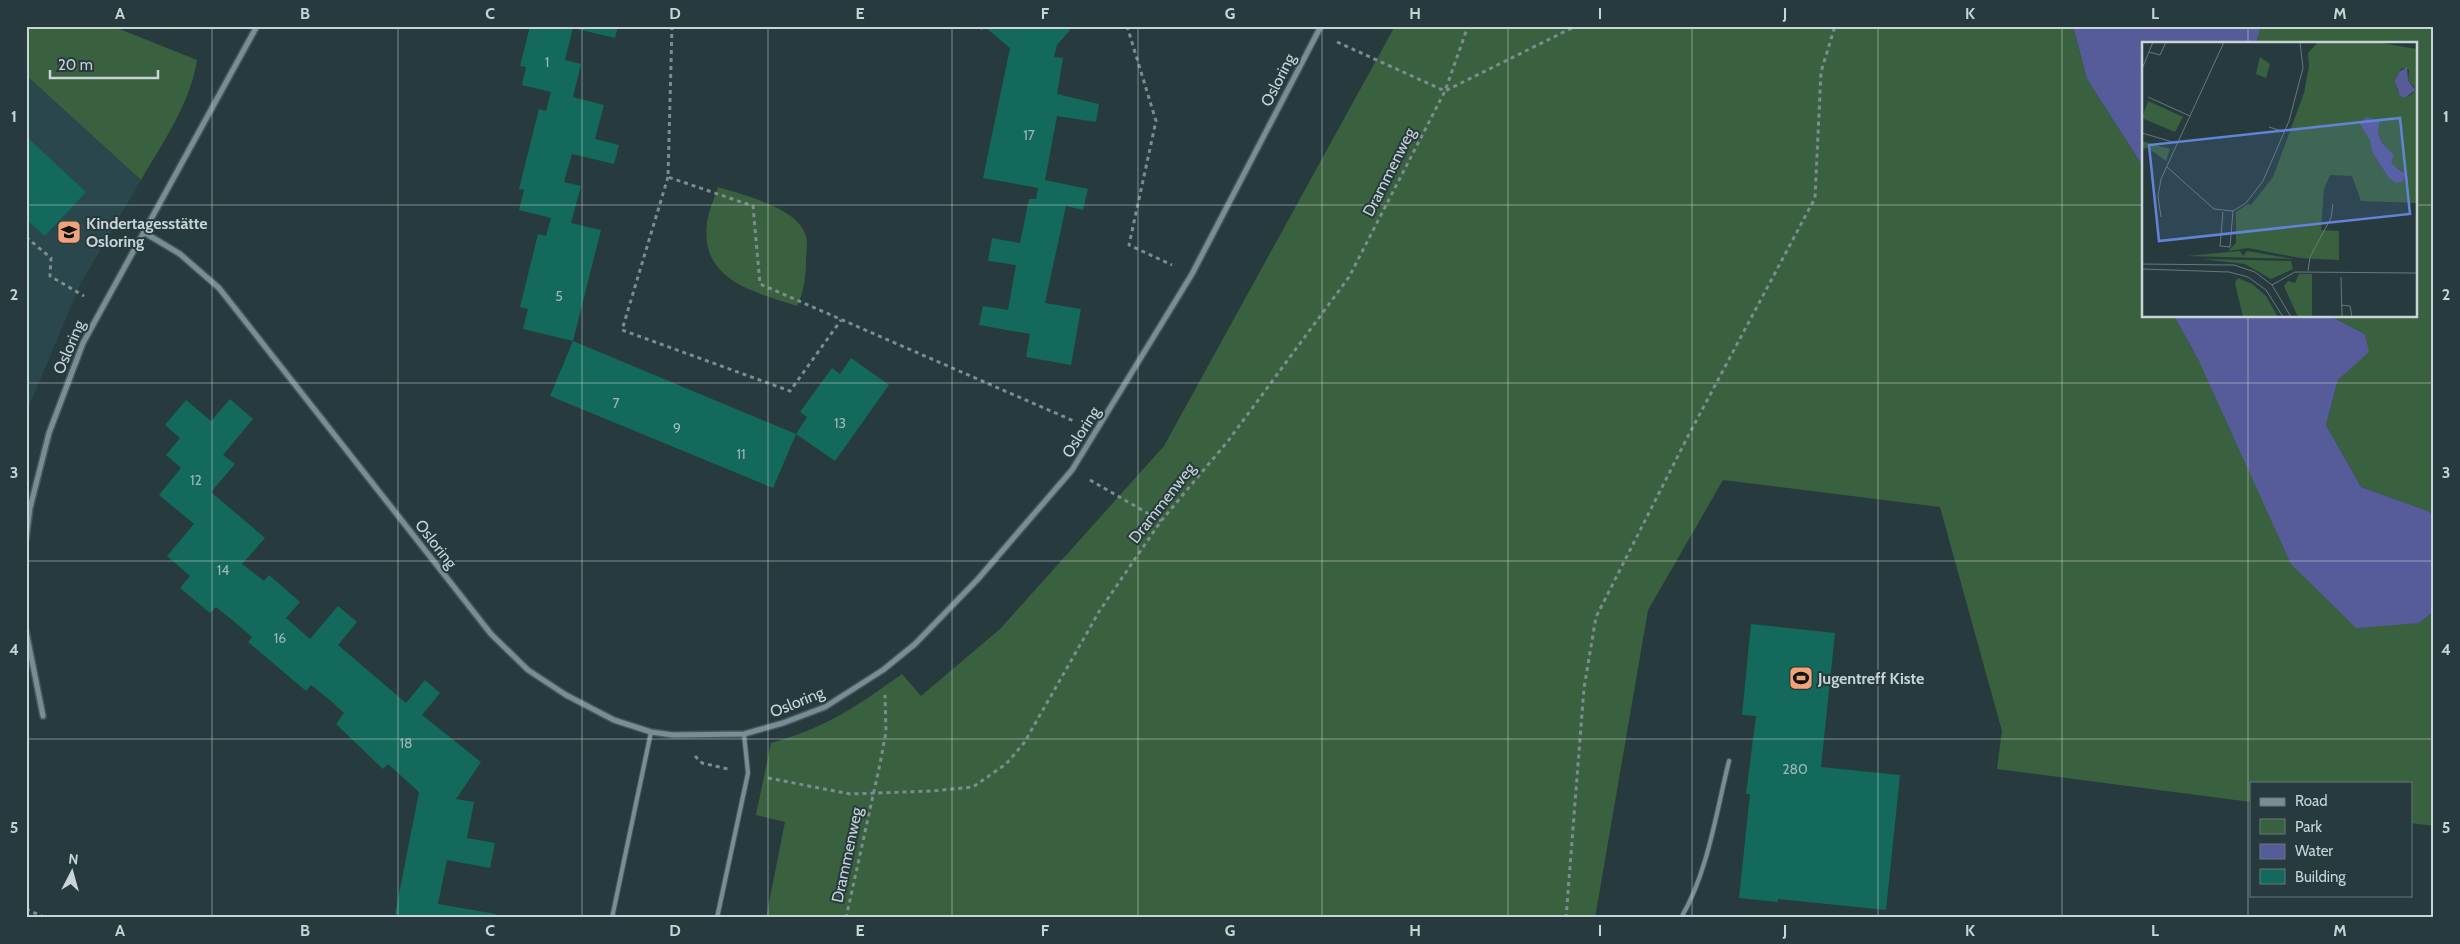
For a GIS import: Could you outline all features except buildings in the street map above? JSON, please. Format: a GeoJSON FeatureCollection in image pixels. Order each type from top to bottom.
{"type":"FeatureCollection","features":[{"type":"Feature","properties":{"kind":"street","name":"Osloring"},"geometry":{"type":"LineString","coordinates":[[26,539],[30,508],[49,433],[83,343],[257,26]]}},
{"type":"Feature","properties":{"kind":"street","name":"Osloring"},"geometry":{"type":"LineString","coordinates":[[145,233],[180,254],[219,288],[490,634],[528,670],[566,695],[614,720],[651,732],[715,736],[744,734],[783,724],[825,708],[883,670],[914,644],[972,585],[1072,470],[1192,274],[1321,26]]}},
{"type":"Feature","properties":{"kind":"street"},"geometry":{"type":"LineString","coordinates":[[26,631],[43,716]]}},
{"type":"Feature","properties":{"kind":"lane"},"geometry":{"type":"LineString","coordinates":[[612,918],[651,732]]}},
{"type":"Feature","properties":{"kind":"lane"},"geometry":{"type":"LineString","coordinates":[[717,918],[748,773],[744,734]]}},
{"type":"Feature","properties":{"kind":"lane"},"geometry":{"type":"LineString","coordinates":[[1680,918],[1689,904],[1700,876],[1729,761]]}},
{"type":"Feature","properties":{"kind":"path"},"geometry":{"type":"LineString","coordinates":[[672,26],[668,177],[622,330],[790,391],[841,320]]}},
{"type":"Feature","properties":{"kind":"path"},"geometry":{"type":"LineString","coordinates":[[1127,26],[1156,121],[1129,245],[1192,274]]}},
{"type":"Feature","properties":{"kind":"path","name":"Drammenweg"},"geometry":{"type":"LineString","coordinates":[[846,918],[874,792],[932,791],[973,787],[1006,764],[1024,744],[1100,610],[1161,521],[1228,441],[1349,277],[1445,91],[1468,26]]}},
{"type":"Feature","properties":{"kind":"path"},"geometry":{"type":"LineString","coordinates":[[1317,33],[1445,91],[1576,26]]}},
{"type":"Feature","properties":{"kind":"path"},"geometry":{"type":"LineString","coordinates":[[1566,918],[1584,688],[1596,617],[1687,438],[1815,198],[1821,72],[1835,26]]}},
{"type":"Feature","properties":{"kind":"path"},"geometry":{"type":"LineString","coordinates":[[668,177],[753,206],[760,284],[1097,431]]}},
{"type":"Feature","properties":{"kind":"path"},"geometry":{"type":"LineString","coordinates":[[26,237],[51,258],[50,276],[102,306]]}},
{"type":"Feature","properties":{"kind":"path"},"geometry":{"type":"LineString","coordinates":[[1072,470],[1161,521]]}},
{"type":"Feature","properties":{"kind":"path"},"geometry":{"type":"LineString","coordinates":[[874,792],[886,732],[883,670]]}},
{"type":"Feature","properties":{"kind":"path"},"geometry":{"type":"LineString","coordinates":[[26,909],[46,918]]}},
{"type":"Feature","properties":{"kind":"shaded area","name":"Kindertagesstätte Osloring"},"geometry":{"type":"Polygon","coordinates":[[[26,75],[141,180],[81,283],[26,413],[26,75]]]}},
{"type":"Feature","properties":{"kind":"green space"},"geometry":{"type":"Polygon","coordinates":[[[26,26],[112,26],[197,60],[188,92],[175,122],[141,180],[26,75],[26,26]]]}},
{"type":"Feature","properties":{"kind":"green space"},"geometry":{"type":"Polygon","coordinates":[[[1395,26],[2073,26],[2087,79],[2142,165],[2142,318],[2175,318],[2199,361],[2419,623],[2434,611],[2434,826],[2412,823],[2412,782],[2250,782],[2250,802],[1997,769],[2002,731],[1940,507],[1723,480],[1648,610],[1595,918],[766,918],[785,822],[756,815],[771,743],[825,723],[902,674],[921,696],[1000,629],[1164,446],[1395,26]]]}},
{"type":"Feature","properties":{"kind":"green space"},"geometry":{"type":"Polygon","coordinates":[[[2261,26],[2434,26],[2434,517],[2428,511],[2361,487],[2326,425],[2338,380],[2368,351],[2365,334],[2334,318],[2418,318],[2418,42],[2257,42],[2261,26]]]}},
{"type":"Feature","properties":{"kind":"green space"},"geometry":{"type":"Polygon","coordinates":[[[718,187],[769,204],[793,218],[802,227],[807,243],[806,272],[803,290],[797,306],[748,289],[733,281],[721,271],[712,258],[707,243],[707,224],[718,187]]]}},
{"type":"Feature","properties":{"kind":"water"},"geometry":{"type":"Polygon","coordinates":[[[2073,26],[2261,26],[2257,42],[2142,42],[2142,165],[2087,79],[2073,26]]]}},
{"type":"Feature","properties":{"kind":"water"},"geometry":{"type":"Polygon","coordinates":[[[2175,318],[2334,318],[2365,334],[2369,352],[2338,380],[2326,425],[2361,487],[2428,511],[2434,517],[2434,611],[2419,623],[2356,628],[2291,564],[2199,361],[2175,318]]]}},
{"type":"Feature","properties":{"kind":"place","name":"Kindertagesstätte Osloring"},"geometry":{"type":"Point","coordinates":[69,232]}},
{"type":"Feature","properties":{"kind":"place","name":"Jugentreff Kiste"},"geometry":{"type":"Point","coordinates":[1801,678]}}]}
